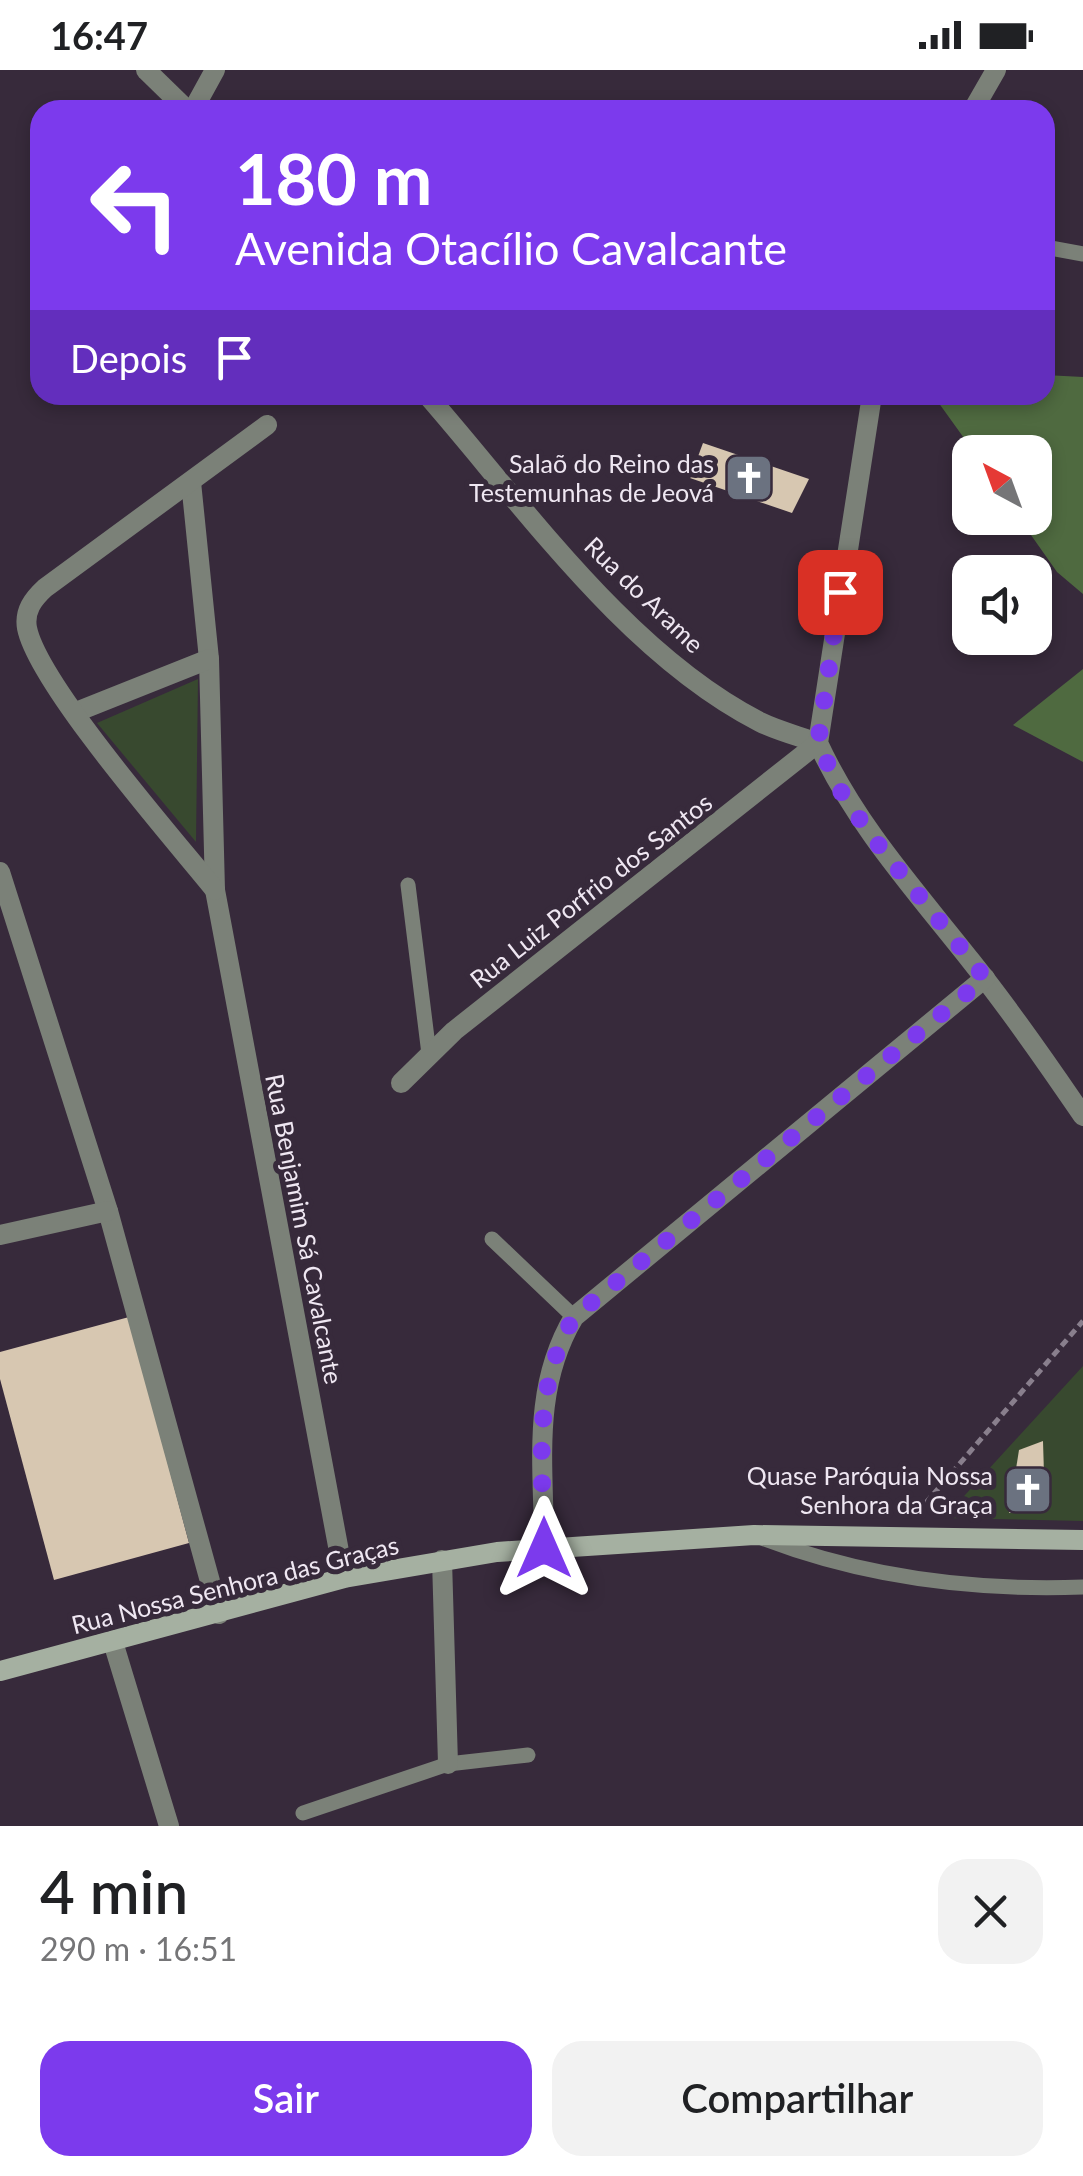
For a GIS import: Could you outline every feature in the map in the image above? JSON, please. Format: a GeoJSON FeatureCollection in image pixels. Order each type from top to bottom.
{"type":"FeatureCollection","features":[{"type":"Feature","properties":{"kind":"main road","name":"Rua Nossa Senhora das Graças"},"geometry":{"type":"LineString","coordinates":[[0,1670],[344,1578],[442,1560],[544,1548],[754,1535],[1083,1540]]}},
{"type":"Feature","properties":{"kind":"street"},"geometry":{"type":"LineString","coordinates":[[146,70],[179,100]]}},
{"type":"Feature","properties":{"kind":"street"},"geometry":{"type":"LineString","coordinates":[[196,100],[215,70]]}},
{"type":"Feature","properties":{"kind":"street"},"geometry":{"type":"LineString","coordinates":[[979,100],[996,70]]}},
{"type":"Feature","properties":{"kind":"street","name":"Rua do Arame"},"geometry":{"type":"LineString","coordinates":[[436,405],[631,625],[718,696],[762,723],[818,743]]}},
{"type":"Feature","properties":{"kind":"street"},"geometry":{"type":"LineString","coordinates":[[870,405],[818,743],[840,790],[869,833],[985,978],[1083,1116]]}},
{"type":"Feature","properties":{"kind":"street"},"geometry":{"type":"LineString","coordinates":[[215,890],[76,712],[34,646],[28,611],[44,588],[267,425]]}},
{"type":"Feature","properties":{"kind":"street","name":"Rua Benjamim Sá Cavalcante"},"geometry":{"type":"LineString","coordinates":[[191,482],[208,659],[215,890],[344,1578]]}},
{"type":"Feature","properties":{"kind":"street"},"geometry":{"type":"LineString","coordinates":[[76,712],[208,659]]}},
{"type":"Feature","properties":{"kind":"street","name":"Rua Luiz Porfrio dos Santos"},"geometry":{"type":"LineString","coordinates":[[401,1083],[429,1054],[818,743]]}},
{"type":"Feature","properties":{"kind":"street"},"geometry":{"type":"LineString","coordinates":[[0,872],[108,1211],[219,1614]]}},
{"type":"Feature","properties":{"kind":"street"},"geometry":{"type":"LineString","coordinates":[[544,1548],[544,1391],[556,1347],[574,1317],[985,978]]}},
{"type":"Feature","properties":{"kind":"street"},"geometry":{"type":"LineString","coordinates":[[0,1235],[108,1211]]}},
{"type":"Feature","properties":{"kind":"street"},"geometry":{"type":"LineString","coordinates":[[442,1560],[448,1764]]}},
{"type":"Feature","properties":{"kind":"street"},"geometry":{"type":"LineString","coordinates":[[113,1642],[169,1826]]}},
{"type":"Feature","properties":{"kind":"lane"},"geometry":{"type":"LineString","coordinates":[[1055,250],[1083,254]]}},
{"type":"Feature","properties":{"kind":"lane"},"geometry":{"type":"LineString","coordinates":[[408,886],[429,1054]]}},
{"type":"Feature","properties":{"kind":"lane"},"geometry":{"type":"LineString","coordinates":[[492,1239],[574,1317]]}},
{"type":"Feature","properties":{"kind":"lane"},"geometry":{"type":"LineString","coordinates":[[754,1535],[813,1558],[890,1578],[1038,1589],[1083,1588]]}},
{"type":"Feature","properties":{"kind":"lane"},"geometry":{"type":"LineString","coordinates":[[303,1814],[448,1764],[528,1755]]}},
{"type":"Feature","properties":{"kind":"path"},"geometry":{"type":"LineString","coordinates":[[896,1538],[1083,1321]]}},
{"type":"Feature","properties":{"kind":"green space"},"geometry":{"type":"Polygon","coordinates":[[[1055,376],[1083,377],[1083,594],[1057,572],[1052,555],[1045,555],[1031,535],[1052,535],[1052,435],[962,435],[940,405],[1055,405],[1055,376]]]}},
{"type":"Feature","properties":{"kind":"green space"},"geometry":{"type":"Polygon","coordinates":[[[1083,669],[1083,762],[1013,725],[1083,669]]]}},
{"type":"Feature","properties":{"kind":"green space"},"geometry":{"type":"Polygon","coordinates":[[[198,679],[196,842],[97,723],[198,679]]]}},
{"type":"Feature","properties":{"kind":"green space"},"geometry":{"type":"Polygon","coordinates":[[[1083,1366],[1083,1521],[944,1518],[1083,1366]]]}},
{"type":"Feature","properties":{"kind":"building","name":"Salaõ do Reino das Testemunhas de Jeová"},"geometry":{"type":"Polygon","coordinates":[[[703,443],[809,479],[792,513],[690,478],[703,443]]]}},
{"type":"Feature","properties":{"kind":"building"},"geometry":{"type":"Polygon","coordinates":[[[129,1317],[189,1543],[54,1580],[0,1379],[0,1352],[129,1317]]]}},
{"type":"Feature","properties":{"kind":"building","name":"Quase Paróquia Nossa Senhora da Graça"},"geometry":{"type":"Polygon","coordinates":[[[1043,1441],[1045,1508],[1009,1513],[1019,1450],[1043,1441]]]}},
{"type":"Feature","properties":{"kind":"place","name":"Salaõ do Reino das Testemunhas de Jeová"},"geometry":{"type":"Point","coordinates":[749,478]}},
{"type":"Feature","properties":{"kind":"place","name":"Quase Paróquia Nossa Senhora da Graça"},"geometry":{"type":"Point","coordinates":[1028,1490]}},
{"type":"Feature","properties":{"kind":"route"},"geometry":{"type":"LineString","coordinates":[[544,1548],[544,1391],[556,1347],[574,1317],[985,978],[869,833],[840,790],[818,743],[840,592]]}}]}
